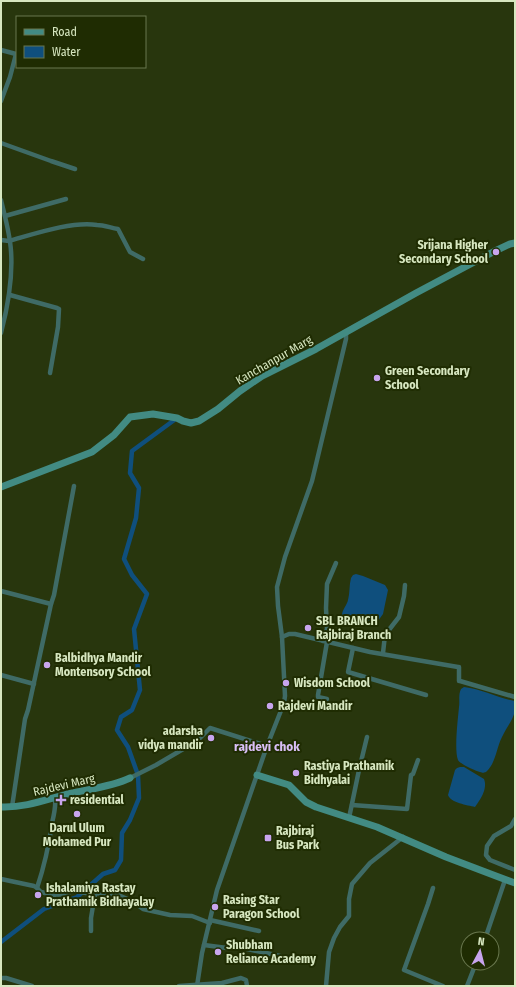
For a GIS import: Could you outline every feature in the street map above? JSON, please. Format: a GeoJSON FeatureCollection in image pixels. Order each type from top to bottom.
{"type":"FeatureCollection","features":[{"type":"Feature","properties":{"kind":"main road","name":"Kanchanpur Marg"},"geometry":{"type":"LineString","coordinates":[[1,487],[92,452],[114,435],[130,417],[153,414],[177,418],[191,423],[199,421],[218,409],[240,391],[262,376],[316,349],[495,251],[515,243]]}},
{"type":"Feature","properties":{"kind":"main road"},"geometry":{"type":"LineString","coordinates":[[257,776],[289,785],[306,802],[316,807],[377,827],[515,883]]}},
{"type":"Feature","properties":{"kind":"main road","name":"Rajdevi Marg"},"geometry":{"type":"LineString","coordinates":[[1,807],[12,808],[111,785],[130,778]]}},
{"type":"Feature","properties":{"kind":"street"},"geometry":{"type":"LineString","coordinates":[[1,50],[16,54],[10,77],[1,101]]}},
{"type":"Feature","properties":{"kind":"street"},"geometry":{"type":"LineString","coordinates":[[1,143],[75,169]]}},
{"type":"Feature","properties":{"kind":"street"},"geometry":{"type":"LineString","coordinates":[[5,216],[66,199]]}},
{"type":"Feature","properties":{"kind":"street"},"geometry":{"type":"LineString","coordinates":[[1,200],[11,250],[10,295],[1,333]]}},
{"type":"Feature","properties":{"kind":"street"},"geometry":{"type":"LineString","coordinates":[[1,240],[10,241],[68,226],[98,224],[118,229],[130,252],[143,259]]}},
{"type":"Feature","properties":{"kind":"street"},"geometry":{"type":"LineString","coordinates":[[10,295],[59,309],[58,327],[50,373]]}},
{"type":"Feature","properties":{"kind":"street"},"geometry":{"type":"LineString","coordinates":[[197,985],[204,945],[217,890],[267,746],[284,703],[282,637],[277,587],[285,557],[312,481],[346,339],[346,332]]}},
{"type":"Feature","properties":{"kind":"street"},"geometry":{"type":"LineString","coordinates":[[12,808],[25,719],[34,684],[50,604],[55,588],[74,486]]}},
{"type":"Feature","properties":{"kind":"street"},"geometry":{"type":"LineString","coordinates":[[327,700],[318,697],[318,695],[325,642],[328,584],[336,563]]}},
{"type":"Feature","properties":{"kind":"street"},"geometry":{"type":"LineString","coordinates":[[383,653],[385,636],[399,617],[405,584]]}},
{"type":"Feature","properties":{"kind":"street"},"geometry":{"type":"LineString","coordinates":[[1,591],[50,604]]}},
{"type":"Feature","properties":{"kind":"street"},"geometry":{"type":"LineString","coordinates":[[282,637],[295,634],[353,648],[459,667],[460,681],[515,697]]}},
{"type":"Feature","properties":{"kind":"street"},"geometry":{"type":"LineString","coordinates":[[353,648],[348,672],[426,695]]}},
{"type":"Feature","properties":{"kind":"street"},"geometry":{"type":"LineString","coordinates":[[1,675],[34,684]]}},
{"type":"Feature","properties":{"kind":"street"},"geometry":{"type":"LineString","coordinates":[[130,778],[156,766],[197,741],[210,728],[267,746]]}},
{"type":"Feature","properties":{"kind":"street"},"geometry":{"type":"LineString","coordinates":[[349,818],[367,737]]}},
{"type":"Feature","properties":{"kind":"street"},"geometry":{"type":"LineString","coordinates":[[352,805],[407,809],[411,775],[413,774],[418,760]]}},
{"type":"Feature","properties":{"kind":"street"},"geometry":{"type":"LineString","coordinates":[[37,888],[43,871],[52,828],[56,798]]}},
{"type":"Feature","properties":{"kind":"street"},"geometry":{"type":"LineString","coordinates":[[515,819],[513,826],[494,836],[487,846],[486,856],[490,860],[515,870]]}},
{"type":"Feature","properties":{"kind":"street"},"geometry":{"type":"LineString","coordinates":[[326,986],[329,952],[340,927],[349,916],[349,899],[352,884],[370,863],[403,837]]}},
{"type":"Feature","properties":{"kind":"street"},"geometry":{"type":"LineString","coordinates":[[1,879],[34,886],[41,892],[54,895],[73,891],[86,894],[116,894],[132,901],[143,909],[170,915],[192,916],[258,930]]}},
{"type":"Feature","properties":{"kind":"street"},"geometry":{"type":"LineString","coordinates":[[488,931],[506,880]]}},
{"type":"Feature","properties":{"kind":"street"},"geometry":{"type":"LineString","coordinates":[[433,888],[404,970],[443,986]]}},
{"type":"Feature","properties":{"kind":"street"},"geometry":{"type":"LineString","coordinates":[[91,931],[91,918],[95,894]]}},
{"type":"Feature","properties":{"kind":"street"},"geometry":{"type":"LineString","coordinates":[[204,945],[227,948],[228,945],[280,956]]}},
{"type":"Feature","properties":{"kind":"street"},"geometry":{"type":"LineString","coordinates":[[467,986],[473,971]]}},
{"type":"Feature","properties":{"kind":"street"},"geometry":{"type":"LineString","coordinates":[[1,978],[6,978],[32,986]]}},
{"type":"Feature","properties":{"kind":"street"},"geometry":{"type":"LineString","coordinates":[[179,986],[222,983],[241,978],[246,980],[247,986]]}},
{"type":"Feature","properties":{"kind":"water"},"geometry":{"type":"Polygon","coordinates":[[[356,574],[385,585],[388,590],[383,614],[375,625],[366,626],[349,624],[343,619],[342,613],[349,597],[351,578],[356,574]]]}},
{"type":"Feature","properties":{"kind":"water"},"geometry":{"type":"Polygon","coordinates":[[[464,687],[515,701],[513,718],[502,737],[492,764],[484,773],[468,767],[458,760],[456,742],[459,696],[461,689],[464,687]]]}},
{"type":"Feature","properties":{"kind":"water"},"geometry":{"type":"Polygon","coordinates":[[[460,767],[464,767],[484,779],[485,787],[481,798],[475,807],[456,802],[448,795],[455,770],[460,767]]]}},
{"type":"Feature","properties":{"kind":"waterway"},"geometry":{"type":"LineString","coordinates":[[1,942],[44,909],[77,897],[103,874],[115,870],[121,860],[122,833],[130,820],[139,798],[138,775],[128,747],[117,730],[121,717],[132,710],[140,690],[134,629],[147,594],[132,575],[124,559],[136,518],[139,488],[130,473],[132,451],[177,418]]}},
{"type":"Feature","properties":{"kind":"place","name":"Srijana Higher Secondary School"},"geometry":{"type":"Point","coordinates":[496,252]}},
{"type":"Feature","properties":{"kind":"place","name":"Green Secondary School"},"geometry":{"type":"Point","coordinates":[377,378]}},
{"type":"Feature","properties":{"kind":"place","name":"SBL BRANCH Rajbiraj Branch"},"geometry":{"type":"Point","coordinates":[308,628]}},
{"type":"Feature","properties":{"kind":"place","name":"Balbidhya Mandir Montensory School"},"geometry":{"type":"Point","coordinates":[47,665]}},
{"type":"Feature","properties":{"kind":"place","name":"Wisdom School"},"geometry":{"type":"Point","coordinates":[286,683]}},
{"type":"Feature","properties":{"kind":"place","name":"Rajdevi Mandir"},"geometry":{"type":"Point","coordinates":[270,706]}},
{"type":"Feature","properties":{"kind":"place","name":"adarsha vidya mandir"},"geometry":{"type":"Point","coordinates":[211,738]}},
{"type":"Feature","properties":{"kind":"place","name":"Rastiya Prathamik Bidhyalai"},"geometry":{"type":"Point","coordinates":[296,773]}},
{"type":"Feature","properties":{"kind":"place","name":"residential"},"geometry":{"type":"Point","coordinates":[61,800]}},
{"type":"Feature","properties":{"kind":"place","name":"Darul Ulum Mohamed Pur"},"geometry":{"type":"Point","coordinates":[77,814]}},
{"type":"Feature","properties":{"kind":"place","name":"Rajbiraj Bus Park"},"geometry":{"type":"Point","coordinates":[268,838]}},
{"type":"Feature","properties":{"kind":"place","name":"Ishalamiya Rastay Prathamik Bidhayalay"},"geometry":{"type":"Point","coordinates":[38,895]}},
{"type":"Feature","properties":{"kind":"place","name":"Rasing Star Paragon School"},"geometry":{"type":"Point","coordinates":[215,907]}},
{"type":"Feature","properties":{"kind":"place","name":"Shubham Reliance Academy"},"geometry":{"type":"Point","coordinates":[218,952]}},
{"type":"Feature","properties":{"kind":"district","name":"rajdevi chok"},"geometry":{"type":"Point","coordinates":[267,746]}}]}
